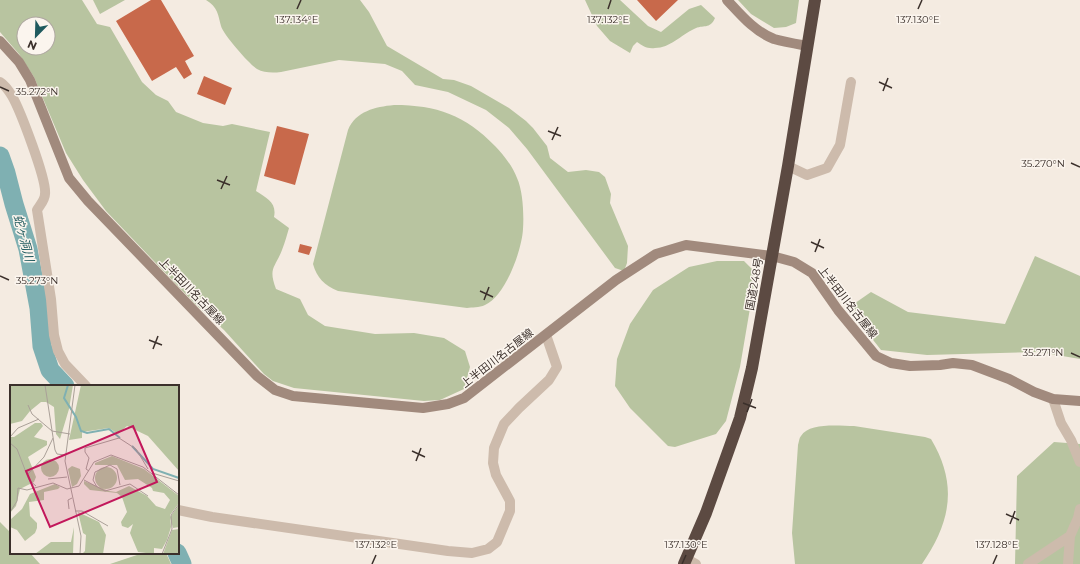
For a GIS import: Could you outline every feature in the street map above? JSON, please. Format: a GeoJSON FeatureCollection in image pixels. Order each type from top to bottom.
{"type":"FeatureCollection","features":[{"type":"Feature","properties":{"kind":"highway","name":"国道248号"},"geometry":{"type":"LineString","coordinates":[[689,562],[740,418],[752,368],[788,166],[815,0]]}},
{"type":"Feature","properties":{"kind":"main road"},"geometry":{"type":"LineString","coordinates":[[727,0],[748,23],[762,33],[775,39],[808,46]]}},
{"type":"Feature","properties":{"kind":"main road","name":"上半田川名古屋線"},"geometry":{"type":"LineString","coordinates":[[0,41],[19,62],[30,80],[69,178],[88,201],[257,376],[275,390],[293,396],[423,408],[448,404],[464,398],[616,280],[656,254],[686,245],[772,256],[794,262],[812,273],[838,310],[876,356],[891,363],[910,366],[940,366],[954,363],[972,364],[1009,378],[1034,392],[1053,399],[1080,401]]}},
{"type":"Feature","properties":{"kind":"street"},"geometry":{"type":"LineString","coordinates":[[0,82],[12,96],[18,108],[37,159],[45,187],[46,195],[42,204],[37,210],[51,299],[54,335],[58,351],[65,364],[85,385]]}},
{"type":"Feature","properties":{"kind":"street"},"geometry":{"type":"LineString","coordinates":[[788,166],[807,175],[827,168],[840,145],[851,82]]}},
{"type":"Feature","properties":{"kind":"street"},"geometry":{"type":"LineString","coordinates":[[179,510],[212,517],[448,551],[472,553],[488,549],[497,542],[510,511],[510,501],[496,475],[493,463],[494,448],[504,424],[549,380],[557,367],[546,335]]}},
{"type":"Feature","properties":{"kind":"street"},"geometry":{"type":"LineString","coordinates":[[1053,399],[1061,423],[1072,440],[1080,462]]}},
{"type":"Feature","properties":{"kind":"street"},"geometry":{"type":"LineString","coordinates":[[1068,564],[1070,536],[1078,518],[1080,509]]}},
{"type":"Feature","properties":{"kind":"street"},"geometry":{"type":"LineString","coordinates":[[1028,564],[1070,536]]}},
{"type":"Feature","properties":{"kind":"green space"},"geometry":{"type":"Polygon","coordinates":[[[0,0],[82,0],[97,24],[110,27],[142,82],[156,95],[168,101],[176,112],[203,123],[223,126],[232,124],[270,132],[256,191],[273,204],[275,212],[274,217],[289,228],[282,250],[273,268],[273,277],[276,289],[300,299],[308,315],[325,326],[375,334],[414,333],[444,338],[465,351],[470,367],[464,389],[440,400],[424,401],[294,388],[273,381],[264,374],[224,330],[195,304],[106,211],[83,180],[66,153],[34,77],[20,56],[56,56],[56,16],[16,16],[16,51],[0,32],[0,0]]]}},
{"type":"Feature","properties":{"kind":"green space"},"geometry":{"type":"Polygon","coordinates":[[[93,0],[125,0],[100,14],[93,0]]]}},
{"type":"Feature","properties":{"kind":"green space"},"geometry":{"type":"Polygon","coordinates":[[[206,0],[360,0],[369,12],[387,46],[443,79],[454,80],[471,86],[509,108],[533,128],[547,146],[550,158],[568,172],[586,170],[599,172],[605,177],[611,194],[610,203],[628,246],[627,263],[624,271],[615,268],[527,149],[509,128],[486,110],[448,92],[415,85],[402,71],[385,64],[339,60],[275,73],[257,69],[231,42],[221,26],[215,8],[206,0]]]}},
{"type":"Feature","properties":{"kind":"green space"},"geometry":{"type":"Polygon","coordinates":[[[585,0],[620,0],[648,26],[661,32],[689,9],[701,5],[715,18],[711,24],[694,29],[666,46],[650,48],[637,42],[633,46],[630,53],[610,41],[597,26],[585,0]]]}},
{"type":"Feature","properties":{"kind":"green space"},"geometry":{"type":"Polygon","coordinates":[[[738,0],[799,0],[796,23],[786,27],[774,28],[751,14],[738,0]]]}},
{"type":"Feature","properties":{"kind":"green space"},"geometry":{"type":"Polygon","coordinates":[[[394,105],[424,107],[461,119],[484,135],[495,146],[508,161],[515,174],[522,196],[522,238],[516,260],[506,283],[499,293],[485,305],[467,308],[338,291],[325,284],[317,273],[313,264],[348,130],[351,124],[361,114],[380,107],[394,105]]]}},
{"type":"Feature","properties":{"kind":"green space"},"geometry":{"type":"Polygon","coordinates":[[[1035,256],[1080,276],[1080,359],[1039,352],[927,355],[881,350],[848,308],[871,292],[908,312],[1005,324],[1035,256]]]}},
{"type":"Feature","properties":{"kind":"green space"},"geometry":{"type":"Polygon","coordinates":[[[717,261],[744,261],[756,273],[740,367],[726,421],[716,434],[675,447],[668,446],[630,408],[615,386],[617,359],[630,324],[653,290],[689,267],[717,261]]]}},
{"type":"Feature","properties":{"kind":"green space"},"geometry":{"type":"Polygon","coordinates":[[[833,425],[854,426],[931,439],[940,456],[948,487],[948,503],[945,518],[939,533],[922,564],[795,564],[792,533],[798,445],[800,438],[805,432],[818,427],[833,425]]]}},
{"type":"Feature","properties":{"kind":"green space"},"geometry":{"type":"Polygon","coordinates":[[[1054,442],[1080,444],[1080,564],[1015,564],[1017,476],[1054,442]]]}},
{"type":"Feature","properties":{"kind":"green space"},"geometry":{"type":"Polygon","coordinates":[[[0,522],[10,532],[10,554],[31,554],[40,564],[0,564],[0,522]]]}},
{"type":"Feature","properties":{"kind":"green space"},"geometry":{"type":"Polygon","coordinates":[[[140,554],[166,554],[171,564],[110,564],[140,554]]]}},
{"type":"Feature","properties":{"kind":"building"},"geometry":{"type":"Polygon","coordinates":[[[151,0],[161,0],[194,56],[185,61],[192,74],[184,79],[176,67],[152,81],[116,21],[151,0]]]}},
{"type":"Feature","properties":{"kind":"building"},"geometry":{"type":"Polygon","coordinates":[[[637,0],[678,0],[656,21],[637,0]]]}},
{"type":"Feature","properties":{"kind":"building"},"geometry":{"type":"Polygon","coordinates":[[[204,76],[232,88],[225,105],[197,94],[204,76]]]}},
{"type":"Feature","properties":{"kind":"building"},"geometry":{"type":"Polygon","coordinates":[[[277,126],[309,134],[295,185],[264,176],[277,126]]]}},
{"type":"Feature","properties":{"kind":"building"},"geometry":{"type":"Polygon","coordinates":[[[300,244],[312,247],[309,255],[298,252],[300,244]]]}},
{"type":"Feature","properties":{"kind":"waterway","name":"蛇ヶ洞川"},"geometry":{"type":"LineString","coordinates":[[0,156],[28,249],[39,308],[42,346],[50,370],[64,385]]}},
{"type":"Feature","properties":{"kind":"waterway","name":"蛇ヶ洞川"},"geometry":{"type":"LineString","coordinates":[[177,554],[182,564]]}}]}
